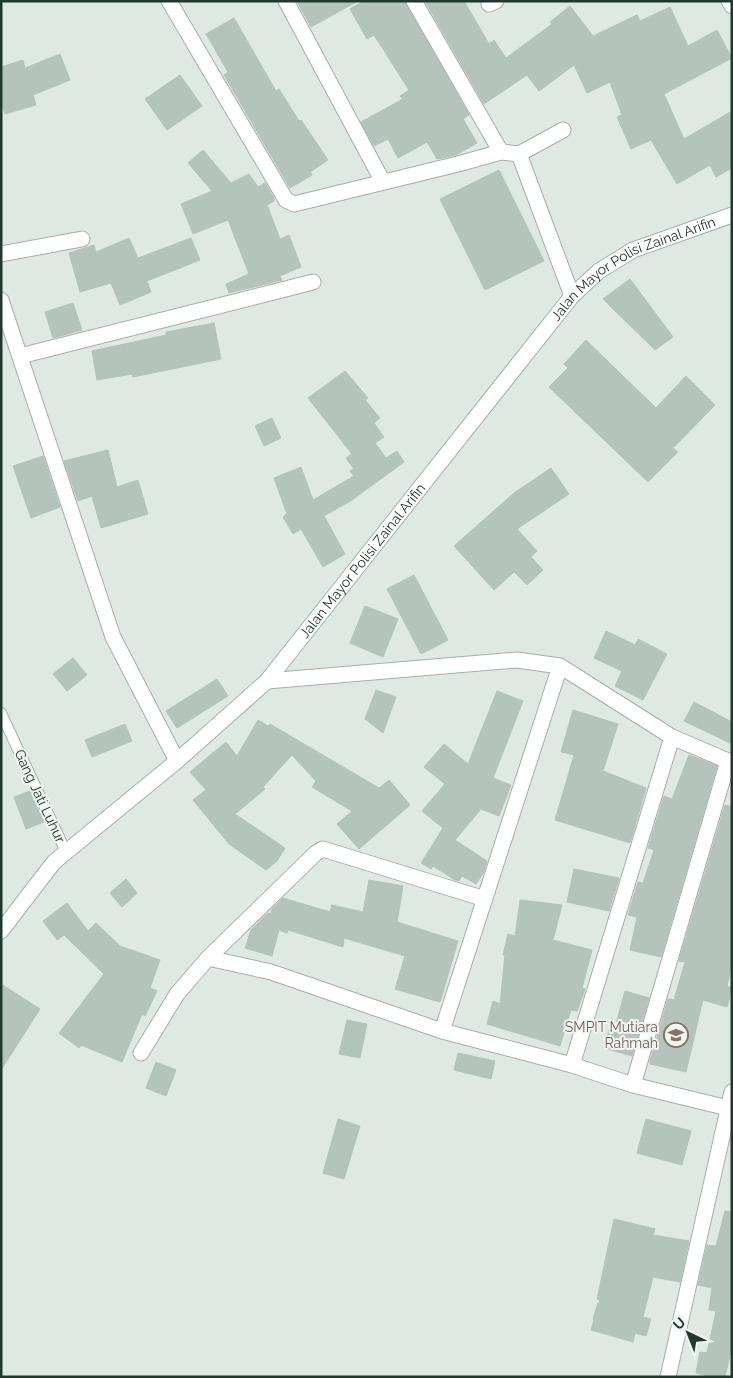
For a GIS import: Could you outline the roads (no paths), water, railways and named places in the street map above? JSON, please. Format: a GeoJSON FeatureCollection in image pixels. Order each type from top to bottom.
{"type":"FeatureCollection","features":[{"type":"Feature","properties":{"kind":"street"},"geometry":{"type":"LineString","coordinates":[[170,1],[288,202],[294,204],[501,152],[519,154],[563,130]]}},
{"type":"Feature","properties":{"kind":"street"},"geometry":{"type":"LineString","coordinates":[[286,1],[384,182]]}},
{"type":"Feature","properties":{"kind":"street"},"geometry":{"type":"LineString","coordinates":[[414,1],[501,152]]}},
{"type":"Feature","properties":{"kind":"street"},"geometry":{"type":"LineString","coordinates":[[729,1],[732,6]]}},
{"type":"Feature","properties":{"kind":"street"},"geometry":{"type":"LineString","coordinates":[[519,154],[572,296]]}},
{"type":"Feature","properties":{"kind":"street","name":"Jalan Mayor Polisi Zainal Arifin"},"geometry":{"type":"LineString","coordinates":[[1,931],[54,862],[177,761],[267,681],[572,296],[599,271],[634,250],[732,215]]}},
{"type":"Feature","properties":{"kind":"street"},"geometry":{"type":"LineString","coordinates":[[1,254],[82,239]]}},
{"type":"Feature","properties":{"kind":"street"},"geometry":{"type":"LineString","coordinates":[[20,356],[313,282]]}},
{"type":"Feature","properties":{"kind":"street"},"geometry":{"type":"LineString","coordinates":[[1,300],[113,637],[177,761]]}},
{"type":"Feature","properties":{"kind":"street"},"geometry":{"type":"LineString","coordinates":[[267,681],[517,660],[560,666],[672,737],[728,761],[633,1085]]}},
{"type":"Feature","properties":{"kind":"street"},"geometry":{"type":"LineString","coordinates":[[442,1031],[560,666]]}},
{"type":"Feature","properties":{"kind":"street"},"geometry":{"type":"LineString","coordinates":[[572,1066],[672,737]]}},
{"type":"Feature","properties":{"kind":"street"},"geometry":{"type":"LineString","coordinates":[[141,1054],[177,994],[208,958],[316,853],[323,849],[485,899]]}},
{"type":"Feature","properties":{"kind":"street"},"geometry":{"type":"LineString","coordinates":[[208,958],[271,972],[442,1031],[572,1066],[633,1085],[730,1109]]}},
{"type":"Feature","properties":{"kind":"street"},"geometry":{"type":"LineString","coordinates":[[668,1377],[730,1109],[732,1092]]}},
{"type":"Feature","properties":{"kind":"lane","name":"Gang Jati Luhur"},"geometry":{"type":"LineString","coordinates":[[1,713],[66,852]]}},
{"type":"Feature","properties":{"kind":"place","name":"SMPIT Mutiara Rahmah"},"geometry":{"type":"Point","coordinates":[676,1035]}}]}
